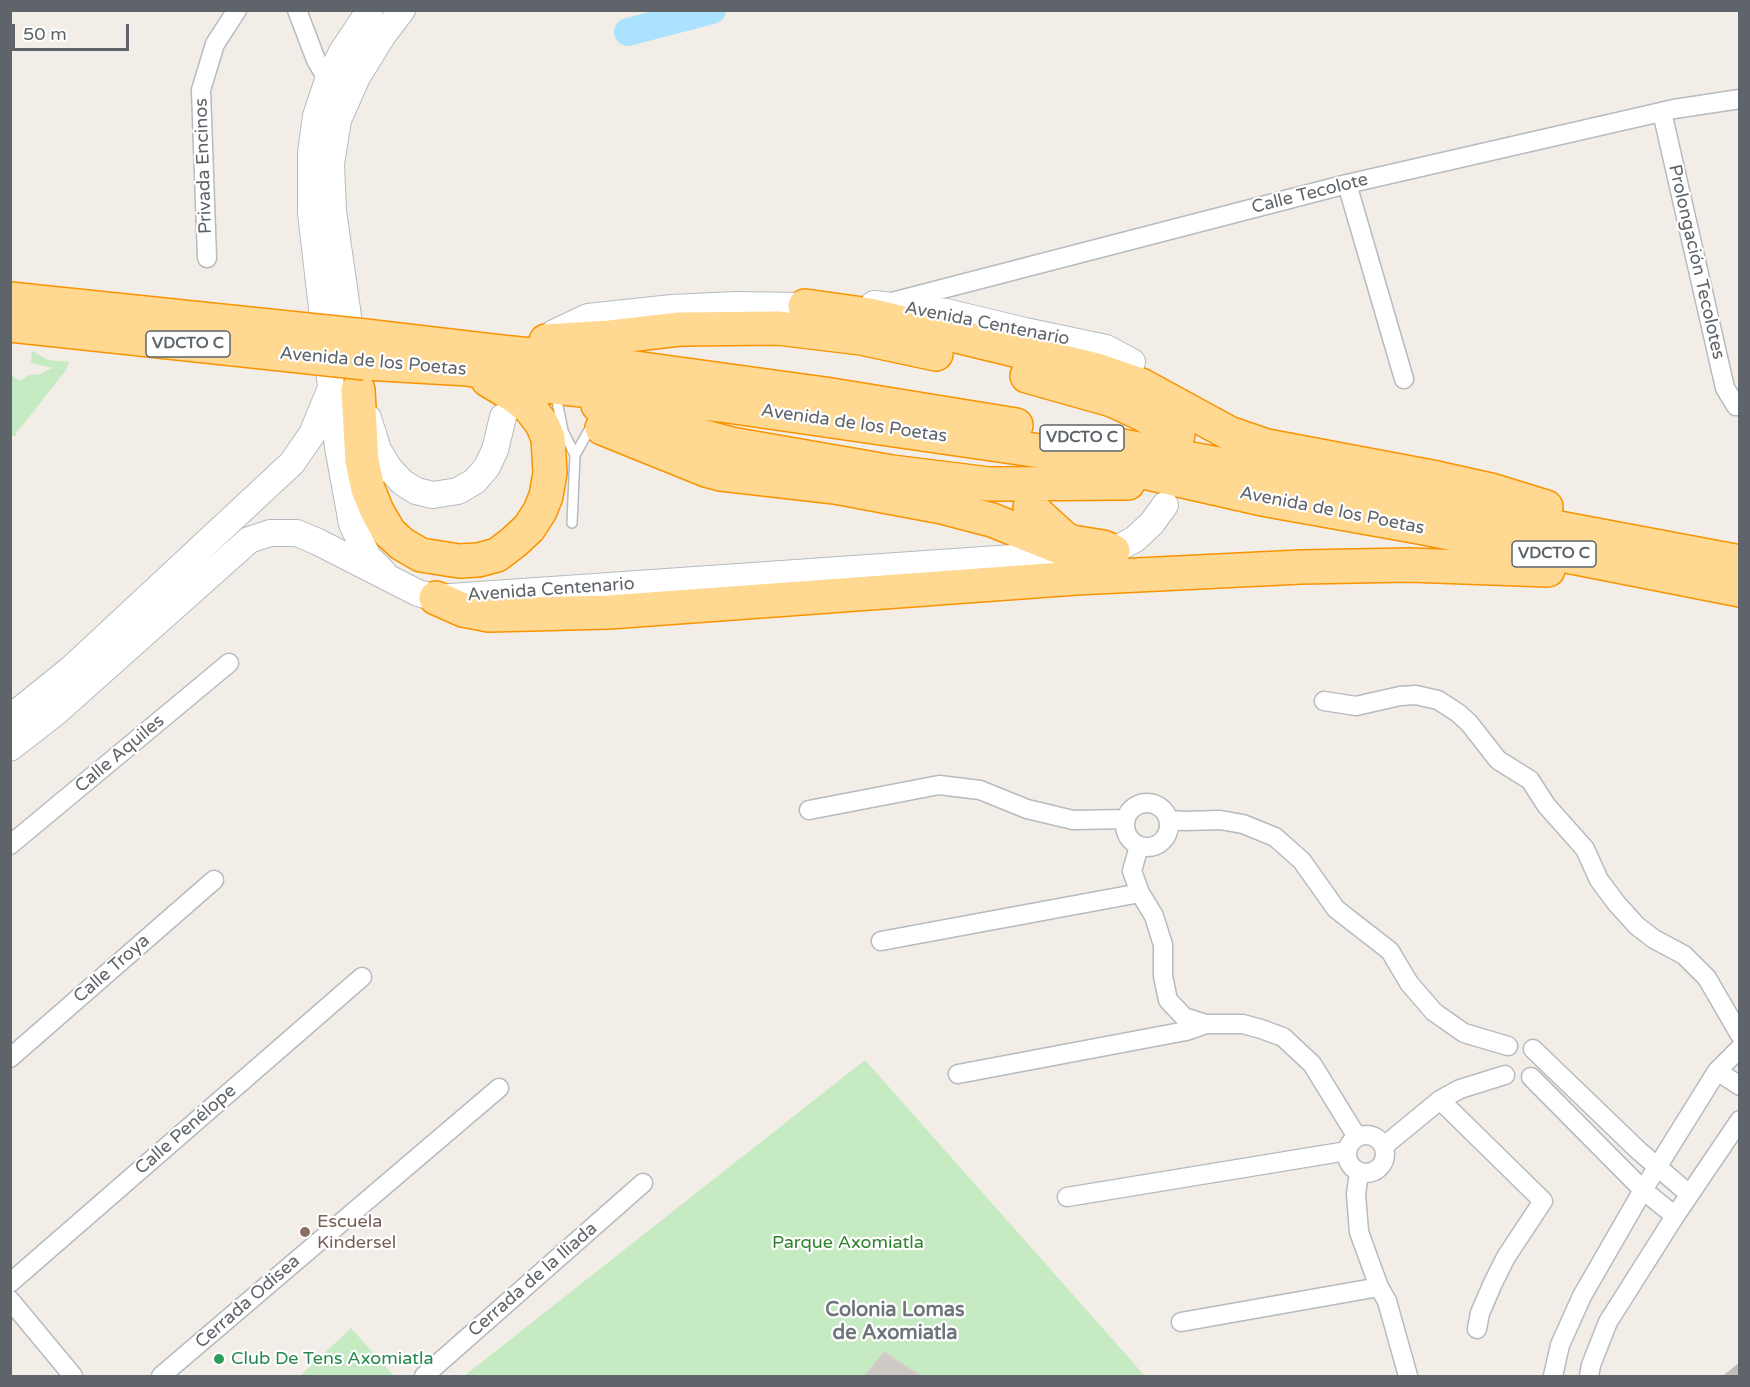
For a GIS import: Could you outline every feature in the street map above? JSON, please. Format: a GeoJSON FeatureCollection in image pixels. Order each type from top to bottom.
{"type":"FeatureCollection","features":[{"type":"Feature","properties":{"kind":"highway","name":"Avenida de los Poetas"},"geometry":{"type":"LineString","coordinates":[[10,299],[355,369],[429,343],[570,359],[872,402],[1012,425],[1590,534]]}},
{"type":"Feature","properties":{"kind":"highway"},"geometry":{"type":"LineString","coordinates":[[805,306],[870,315],[1097,370],[1141,385],[1229,433],[1247,440],[1267,446],[1491,490],[1569,515],[1590,534]]}},
{"type":"Feature","properties":{"kind":"highway","name":"Avenida de los Poetas"},"geometry":{"type":"LineString","coordinates":[[10,325],[355,369],[468,369],[550,391],[606,392],[615,398],[1068,455],[1262,499],[1690,580]]}},
{"type":"Feature","properties":{"kind":"highway"},"geometry":{"type":"LineString","coordinates":[[429,343],[557,341],[690,329],[777,328],[861,338],[1062,385],[1112,400],[1176,429]]}},
{"type":"Feature","properties":{"kind":"highway"},"geometry":{"type":"LineString","coordinates":[[355,369],[362,461],[376,512],[389,531],[402,544],[421,555],[459,561],[478,560],[496,555],[529,528],[540,512],[546,496],[550,451],[542,424],[530,408],[516,397],[468,369]]}},
{"type":"Feature","properties":{"kind":"highway"},"geometry":{"type":"LineString","coordinates":[[550,391],[651,423],[730,444],[801,448],[870,447],[966,466],[987,473]]}},
{"type":"Feature","properties":{"kind":"highway"},"geometry":{"type":"LineString","coordinates":[[550,391],[617,429],[706,470],[777,468]]}},
{"type":"Feature","properties":{"kind":"highway"},"geometry":{"type":"LineString","coordinates":[[733,413],[852,435],[870,447]]}},
{"type":"Feature","properties":{"kind":"highway"},"geometry":{"type":"LineString","coordinates":[[617,429],[800,473],[940,496],[1002,499],[1208,495]]}},
{"type":"Feature","properties":{"kind":"highway"},"geometry":{"type":"LineString","coordinates":[[801,448],[892,472],[989,484],[1135,483],[1208,495],[1262,499]]}},
{"type":"Feature","properties":{"kind":"highway"},"geometry":{"type":"LineString","coordinates":[[716,468],[942,507],[992,520],[1064,549],[1072,555]]}},
{"type":"Feature","properties":{"kind":"highway"},"geometry":{"type":"LineString","coordinates":[[1030,507],[1065,539],[1113,551]]}},
{"type":"Feature","properties":{"kind":"highway","name":"VDCTO C"},"geometry":{"type":"LineString","coordinates":[[1590,534],[1740,562]]}},
{"type":"Feature","properties":{"kind":"highway"},"geometry":{"type":"LineString","coordinates":[[436,598],[463,610],[489,615],[630,611],[1076,578],[1301,567],[1410,565],[1529,568],[1690,580]]}},
{"type":"Feature","properties":{"kind":"highway","name":"VDCTO C"},"geometry":{"type":"LineString","coordinates":[[1690,580],[1740,590]]}},
{"type":"Feature","properties":{"kind":"highway"},"geometry":{"type":"LineString","coordinates":[[630,611],[652,598],[718,586],[758,592],[775,600]]}},
{"type":"Feature","properties":{"kind":"main road"},"geometry":{"type":"LineString","coordinates":[[370,10],[342,52],[328,80],[316,116],[311,153],[311,213],[378,450],[389,468],[402,482],[416,491],[433,495],[458,491],[475,481],[487,467],[495,450],[503,417]]}},
{"type":"Feature","properties":{"kind":"main road"},"geometry":{"type":"LineString","coordinates":[[389,578],[368,556],[352,524],[338,447],[355,369],[333,211],[331,164],[338,120],[357,77],[383,35],[402,10]]}},
{"type":"Feature","properties":{"kind":"main road","name":"Avenida Centenario"},"geometry":{"type":"LineString","coordinates":[[554,333],[588,317],[672,308],[735,305],[884,304],[946,312],[1106,348],[1132,362]]}},
{"type":"Feature","properties":{"kind":"main road","name":"Avenida Centenario"},"geometry":{"type":"LineString","coordinates":[[10,748],[54,713],[292,464],[355,369]]}},
{"type":"Feature","properties":{"kind":"main road","name":"Avenida Centenario"},"geometry":{"type":"LineString","coordinates":[[10,718],[173,591],[249,540],[270,532],[297,533],[418,593],[436,598],[718,586],[1113,551],[1135,539],[1152,523],[1165,505]]}},
{"type":"Feature","properties":{"kind":"street","name":"Privada Encinos"},"geometry":{"type":"LineString","coordinates":[[207,258],[201,90],[215,44],[237,10]]}},
{"type":"Feature","properties":{"kind":"street"},"geometry":{"type":"LineString","coordinates":[[297,10],[316,60],[328,80]]}},
{"type":"Feature","properties":{"kind":"street","name":"Calle Tecolote"},"geometry":{"type":"LineString","coordinates":[[884,304],[1347,184],[1662,112],[1740,99]]}},
{"type":"Feature","properties":{"kind":"street","name":"Prolongación Tecolotes"},"geometry":{"type":"LineString","coordinates":[[1662,112],[1725,388],[1736,406],[1740,406]]}},
{"type":"Feature","properties":{"kind":"street"},"geometry":{"type":"LineString","coordinates":[[1347,184],[1404,379]]}},
{"type":"Feature","properties":{"kind":"street","name":"Calle Aquiles"},"geometry":{"type":"LineString","coordinates":[[10,845],[229,663]]}},
{"type":"Feature","properties":{"kind":"street"},"geometry":{"type":"LineString","coordinates":[[1324,701],[1356,706],[1400,696],[1416,695],[1438,700],[1458,713],[1498,759],[1530,780],[1546,805],[1585,849],[1599,880],[1637,926],[1654,939],[1684,955],[1707,978],[1740,1035]]}},
{"type":"Feature","properties":{"kind":"street"},"geometry":{"type":"LineString","coordinates":[[809,810],[939,785],[980,790],[1027,809],[1073,820],[1126,819]]}},
{"type":"Feature","properties":{"kind":"street"},"geometry":{"type":"LineString","coordinates":[[1152,804],[1160,807],[1166,812],[1169,820],[1170,828],[1167,836],[1155,846],[1147,848],[1139,846],[1127,835],[1126,819],[1136,806],[1152,804]]}},
{"type":"Feature","properties":{"kind":"street"},"geometry":{"type":"LineString","coordinates":[[1169,820],[1220,820],[1243,824],[1275,837],[1302,861],[1336,909],[1390,951],[1410,983],[1434,1012],[1464,1033],[1508,1046]]}},
{"type":"Feature","properties":{"kind":"street"},"geometry":{"type":"LineString","coordinates":[[1067,1197],[1352,1144],[1368,1135],[1384,1146],[1386,1152],[1383,1165],[1372,1173],[1359,1173],[1349,1164],[1347,1158],[1352,1144],[1312,1064],[1283,1037],[1243,1024],[1206,1024],[1184,1017],[1168,1000],[1163,976],[1163,945],[1154,916],[1140,893],[1132,871],[1139,846]]}},
{"type":"Feature","properties":{"kind":"street","name":"Calle Troya"},"geometry":{"type":"LineString","coordinates":[[10,1058],[214,880]]}},
{"type":"Feature","properties":{"kind":"street"},"geometry":{"type":"LineString","coordinates":[[881,941],[1140,893]]}},
{"type":"Feature","properties":{"kind":"street","name":"Calle Penélope"},"geometry":{"type":"LineString","coordinates":[[10,1283],[362,977]]}},
{"type":"Feature","properties":{"kind":"street"},"geometry":{"type":"LineString","coordinates":[[958,1074],[1186,1031],[1206,1024]]}},
{"type":"Feature","properties":{"kind":"street"},"geometry":{"type":"LineString","coordinates":[[1533,1049],[1538,1058],[1538,1064],[1531,1077],[1523,1081],[1516,1081],[1505,1075],[1500,1063],[1503,1051],[1508,1046],[1522,1043],[1533,1049],[1639,1151],[1689,1194]]}},
{"type":"Feature","properties":{"kind":"street"},"geometry":{"type":"LineString","coordinates":[[1553,1377],[1560,1345],[1582,1296],[1643,1190],[1717,1071],[1740,1048]]}},
{"type":"Feature","properties":{"kind":"street"},"geometry":{"type":"LineString","coordinates":[[1717,1071],[1740,1086]]}},
{"type":"Feature","properties":{"kind":"street"},"geometry":{"type":"LineString","coordinates":[[1384,1146],[1440,1100],[1460,1089],[1505,1075]]}},
{"type":"Feature","properties":{"kind":"street"},"geometry":{"type":"LineString","coordinates":[[1531,1077],[1643,1190],[1675,1216]]}},
{"type":"Feature","properties":{"kind":"street","name":"Cerrada Odisea"},"geometry":{"type":"LineString","coordinates":[[161,1377],[499,1088]]}},
{"type":"Feature","properties":{"kind":"street"},"geometry":{"type":"LineString","coordinates":[[1440,1100],[1543,1201],[1506,1257],[1493,1282],[1480,1313],[1477,1329]]}},
{"type":"Feature","properties":{"kind":"street"},"geometry":{"type":"LineString","coordinates":[[1589,1377],[1591,1365],[1608,1322],[1689,1194],[1740,1120]]}},
{"type":"Feature","properties":{"kind":"street"},"geometry":{"type":"LineString","coordinates":[[1622,1169],[1639,1151]]}},
{"type":"Feature","properties":{"kind":"street"},"geometry":{"type":"LineString","coordinates":[[1359,1173],[1356,1194],[1359,1232],[1379,1287],[1387,1301],[1408,1377]]}},
{"type":"Feature","properties":{"kind":"street","name":"Cerrada de la Iliada"},"geometry":{"type":"LineString","coordinates":[[424,1377],[643,1183]]}},
{"type":"Feature","properties":{"kind":"street"},"geometry":{"type":"LineString","coordinates":[[1181,1322],[1379,1287]]}},
{"type":"Feature","properties":{"kind":"street"},"geometry":{"type":"LineString","coordinates":[[10,1300],[73,1377]]}},
{"type":"Feature","properties":{"kind":"lane"},"geometry":{"type":"LineString","coordinates":[[550,391],[563,431],[575,455],[572,523]]}},
{"type":"Feature","properties":{"kind":"lane"},"geometry":{"type":"LineString","coordinates":[[575,455],[617,429]]}},
{"type":"Feature","properties":{"kind":"green space"},"geometry":{"type":"Polygon","coordinates":[[[32,351],[48,360],[69,362],[66,370],[16,432],[16,436],[12,436],[11,442],[11,374],[19,381],[31,374],[38,375],[52,368],[31,363],[32,351]]]}},
{"type":"Feature","properties":{"kind":"green space","name":"Parque Axomiatla"},"geometry":{"type":"Polygon","coordinates":[[[865,1060],[1145,1376],[464,1376],[865,1060]]]}},
{"type":"Feature","properties":{"kind":"green space"},"geometry":{"type":"Polygon","coordinates":[[[351,1328],[394,1376],[300,1376],[351,1328]]]}},
{"type":"Feature","properties":{"kind":"building"},"geometry":{"type":"Polygon","coordinates":[[[884,1352],[922,1377],[864,1377],[884,1352]]]}},
{"type":"Feature","properties":{"kind":"waterway"},"geometry":{"type":"LineString","coordinates":[[628,32],[712,10]]}},
{"type":"Feature","properties":{"kind":"place","name":"Escuela Kindersel"},"geometry":{"type":"Point","coordinates":[305,1232]}},
{"type":"Feature","properties":{"kind":"place","name":"Club De Tens Axomiatla"},"geometry":{"type":"Point","coordinates":[219,1359]}},
{"type":"Feature","properties":{"kind":"district","name":"Colonia Lomas de Axomiatla"},"geometry":{"type":"Point","coordinates":[895,1322]}}]}
